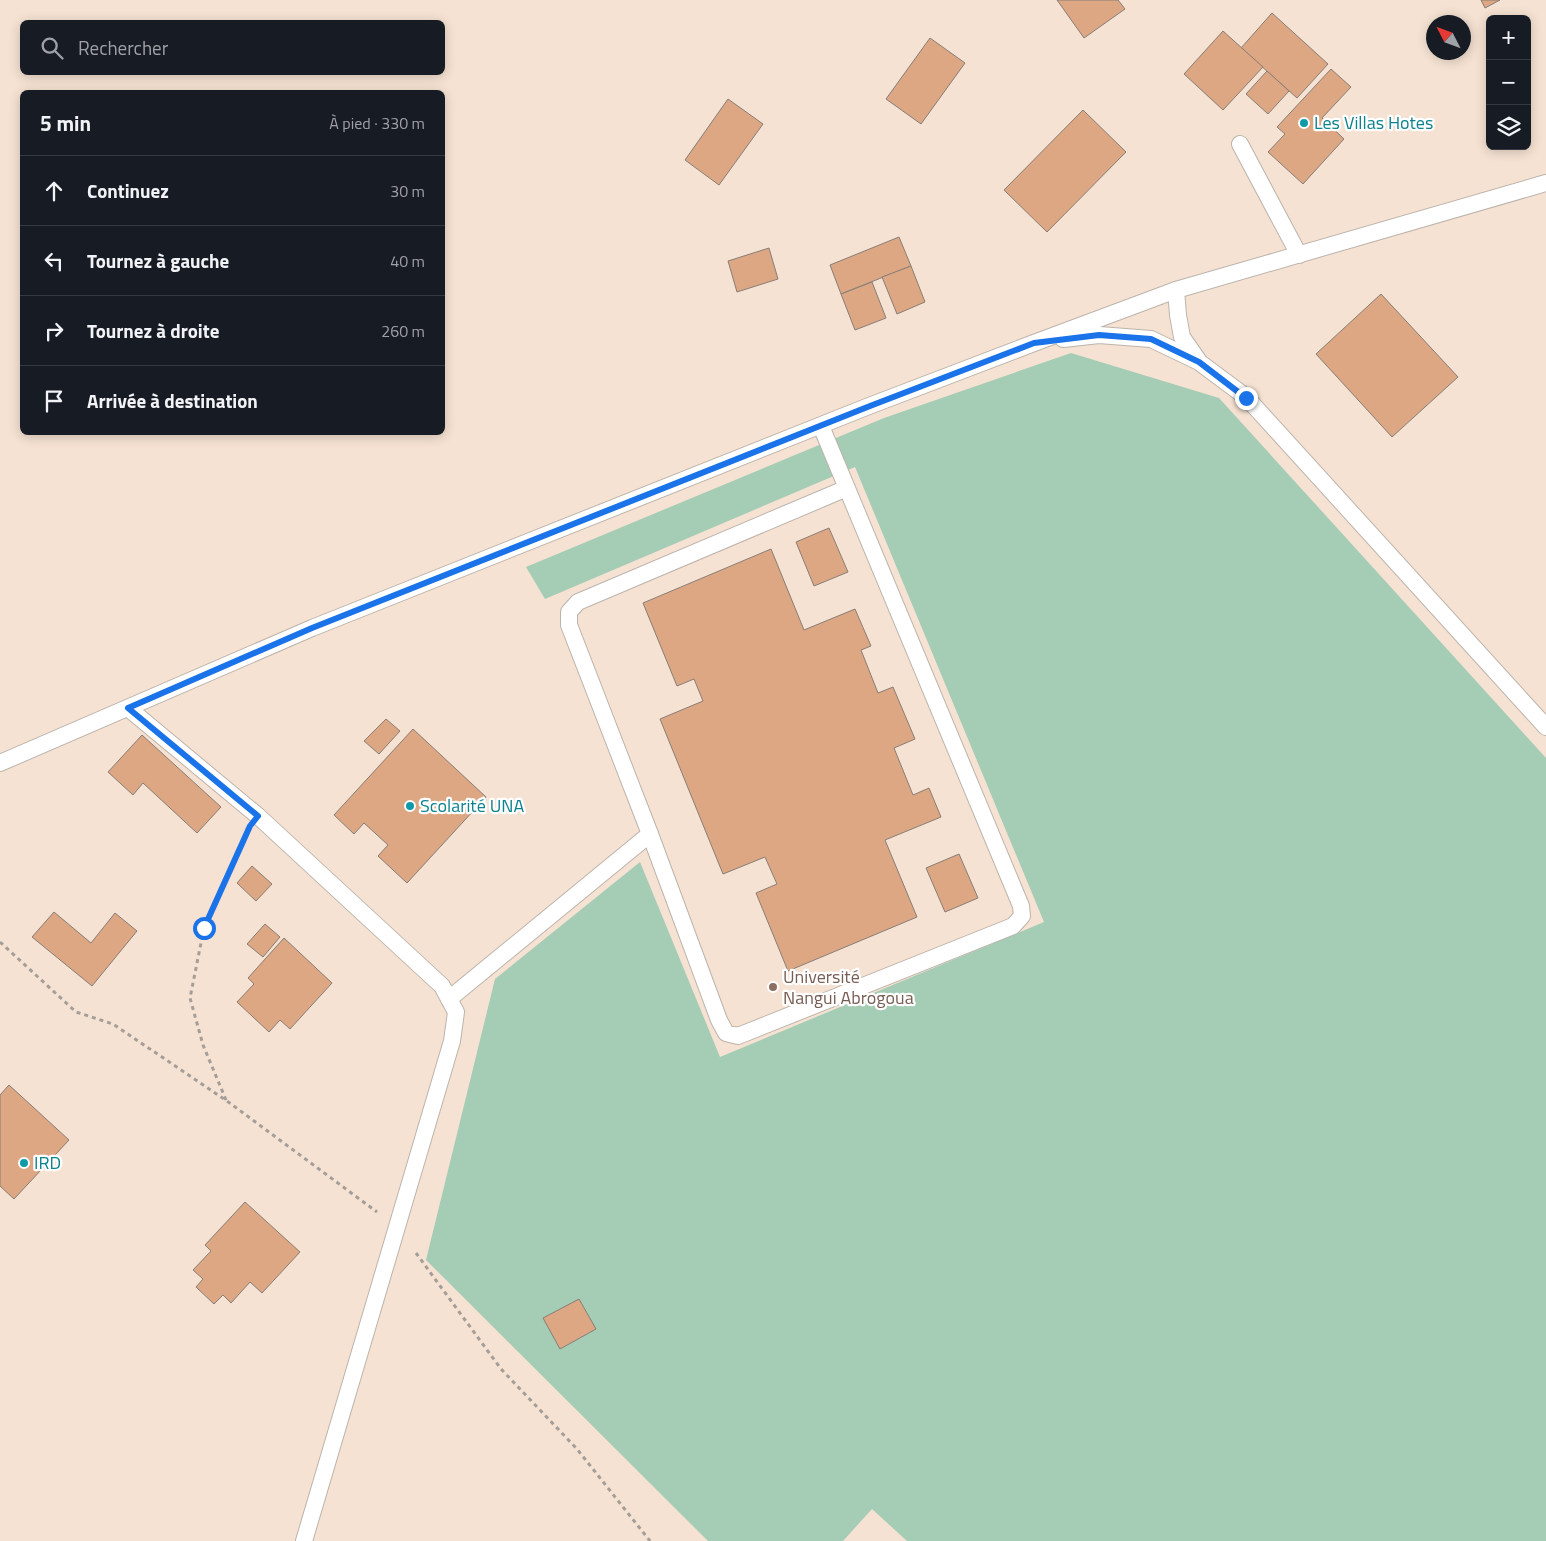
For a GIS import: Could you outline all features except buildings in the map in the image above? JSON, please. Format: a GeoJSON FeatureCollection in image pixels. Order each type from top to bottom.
{"type":"FeatureCollection","features":[{"type":"Feature","properties":{"kind":"lane"},"geometry":{"type":"LineString","coordinates":[[1240,144],[1298,255]]}},
{"type":"Feature","properties":{"kind":"lane"},"geometry":{"type":"LineString","coordinates":[[0,764],[312,628],[1034,343],[1176,290],[1546,183]]}},
{"type":"Feature","properties":{"kind":"lane"},"geometry":{"type":"LineString","coordinates":[[1176,290],[1182,337],[1199,362]]}},
{"type":"Feature","properties":{"kind":"lane"},"geometry":{"type":"LineString","coordinates":[[1034,343],[1099,335],[1151,339],[1199,362],[1246,398],[1546,727]]}},
{"type":"Feature","properties":{"kind":"lane"},"geometry":{"type":"LineString","coordinates":[[821,426],[847,488],[1021,906],[1022,916],[1013,926],[738,1036],[726,1033],[719,1020],[650,834],[569,625],[569,612],[578,602],[847,488]]}},
{"type":"Feature","properties":{"kind":"lane"},"geometry":{"type":"LineString","coordinates":[[128,708],[258,816],[442,986],[456,1012],[452,1041],[304,1541]]}},
{"type":"Feature","properties":{"kind":"lane"},"geometry":{"type":"LineString","coordinates":[[449,999],[650,834]]}},
{"type":"Feature","properties":{"kind":"path"},"geometry":{"type":"LineString","coordinates":[[227,1101],[203,1045],[190,998],[204,928],[250,826],[258,816]]}},
{"type":"Feature","properties":{"kind":"path"},"geometry":{"type":"LineString","coordinates":[[0,942],[76,1012],[113,1024],[227,1101],[396,1226],[500,1369],[578,1449],[650,1541]]}},
{"type":"Feature","properties":{"kind":"shaded area","name":"Université Nangui Abrogoua"},"geometry":{"type":"Polygon","coordinates":[[[0,0],[1546,0],[1546,1541],[0,1541],[0,0]]]}},
{"type":"Feature","properties":{"kind":"green space"},"geometry":{"type":"Polygon","coordinates":[[[1071,353],[1219,398],[1546,758],[1546,1541],[907,1541],[872,1509],[843,1541],[708,1541],[426,1260],[495,979],[640,862],[720,1057],[1044,922],[855,467],[545,599],[526,567],[884,418],[1071,353]]]}},
{"type":"Feature","properties":{"kind":"place","name":"Les Villas Hotes"},"geometry":{"type":"Point","coordinates":[1304,123]}},
{"type":"Feature","properties":{"kind":"place","name":"Scolarité UNA"},"geometry":{"type":"Point","coordinates":[410,806]}},
{"type":"Feature","properties":{"kind":"place","name":"Université Nangui Abrogoua"},"geometry":{"type":"Point","coordinates":[773,987]}},
{"type":"Feature","properties":{"kind":"place","name":"IRD"},"geometry":{"type":"Point","coordinates":[24,1163]}},
{"type":"Feature","properties":{"kind":"route"},"geometry":{"type":"LineString","coordinates":[[204,928],[250,826],[258,816],[128,708],[312,628],[870,406],[1034,343],[1099,335],[1151,339],[1199,362],[1246,398]]}}]}
